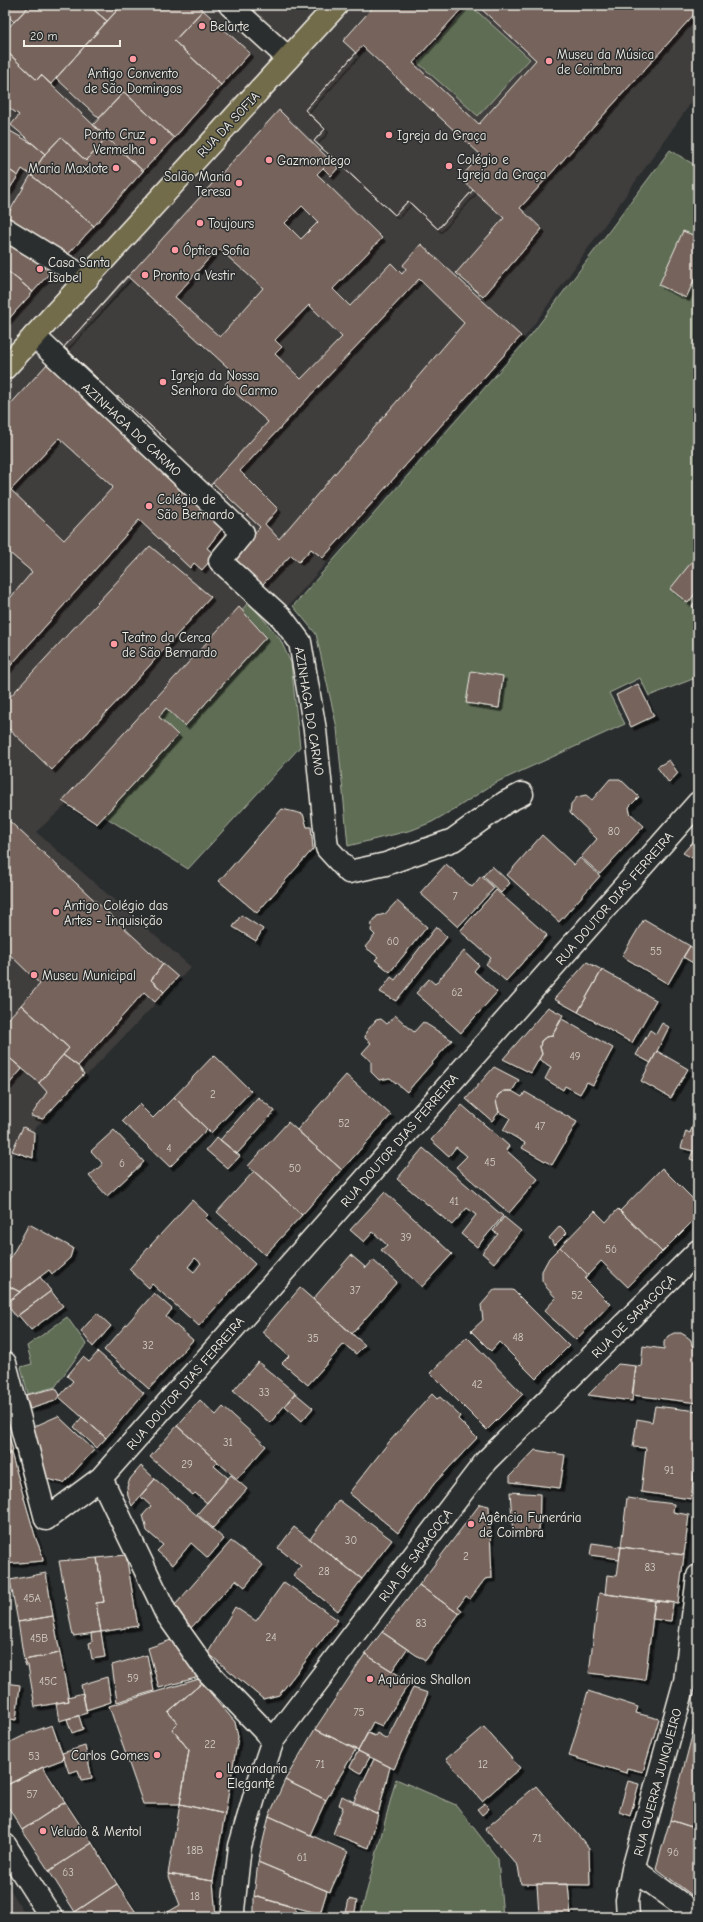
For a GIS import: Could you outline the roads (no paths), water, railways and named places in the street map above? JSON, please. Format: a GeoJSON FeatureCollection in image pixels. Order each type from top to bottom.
{"type":"FeatureCollection","features":[{"type":"Feature","properties":{"kind":"main road","name":"RUA DA SOFIA"},"geometry":{"type":"LineString","coordinates":[[5,368],[337,5]]}},
{"type":"Feature","properties":{"kind":"street"},"geometry":{"type":"LineString","coordinates":[[230,5],[288,58]]}},
{"type":"Feature","properties":{"kind":"street"},"geometry":{"type":"LineString","coordinates":[[5,229],[87,279]]}},
{"type":"Feature","properties":{"kind":"street","name":"AZINHAGA DO CARMO"},"geometry":{"type":"LineString","coordinates":[[34,336],[243,533],[220,561],[282,618],[300,642],[315,730],[327,848],[350,872],[386,864],[453,840],[506,802],[522,794]]}},
{"type":"Feature","properties":{"kind":"street","name":"RUA DOUTOR DIAS FERREIRA"},"geometry":{"type":"LineString","coordinates":[[5,1363],[46,1519],[101,1478],[698,803]]}},
{"type":"Feature","properties":{"kind":"street","name":"RUA DE SARAGOÇA"},"geometry":{"type":"LineString","coordinates":[[234,1917],[233,1910],[240,1846],[258,1784],[273,1740],[486,1461],[698,1251]]}},
{"type":"Feature","properties":{"kind":"street"},"geometry":{"type":"LineString","coordinates":[[101,1478],[166,1614],[207,1671],[273,1740]]}},
{"type":"Feature","properties":{"kind":"street","name":"RUA GUERRA JUNQUEIRO"},"geometry":{"type":"LineString","coordinates":[[628,1917],[627,1900],[633,1869],[685,1681],[698,1576]]}},
{"type":"Feature","properties":{"kind":"street"},"geometry":{"type":"LineString","coordinates":[[5,1845],[51,1917]]}},
{"type":"Feature","properties":{"kind":"street"},"geometry":{"type":"LineString","coordinates":[[633,1869],[698,1916]]}},
{"type":"Feature","properties":{"kind":"place","name":"Belarte"},"geometry":{"type":"Point","coordinates":[202,26]}},
{"type":"Feature","properties":{"kind":"place","name":"Antigo Convento de São Domingos"},"geometry":{"type":"Point","coordinates":[133,59]}},
{"type":"Feature","properties":{"kind":"place","name":"Museu da Música de Coimbra"},"geometry":{"type":"Point","coordinates":[549,61]}},
{"type":"Feature","properties":{"kind":"place","name":"Igreja da Graça"},"geometry":{"type":"Point","coordinates":[389,135]}},
{"type":"Feature","properties":{"kind":"place","name":"Ponto Cruz Vermelha"},"geometry":{"type":"Point","coordinates":[153,141]}},
{"type":"Feature","properties":{"kind":"place","name":"Gazmondego"},"geometry":{"type":"Point","coordinates":[269,160]}},
{"type":"Feature","properties":{"kind":"place","name":"Colégio e Igreja da Graça"},"geometry":{"type":"Point","coordinates":[449,166]}},
{"type":"Feature","properties":{"kind":"place","name":"Maria Maxlote"},"geometry":{"type":"Point","coordinates":[116,168]}},
{"type":"Feature","properties":{"kind":"place","name":"Salão Maria Teresa"},"geometry":{"type":"Point","coordinates":[239,183]}},
{"type":"Feature","properties":{"kind":"place","name":"Toujours"},"geometry":{"type":"Point","coordinates":[200,223]}},
{"type":"Feature","properties":{"kind":"place","name":"Óptica Sofia"},"geometry":{"type":"Point","coordinates":[175,250]}},
{"type":"Feature","properties":{"kind":"place","name":"Casa Santa Isabel"},"geometry":{"type":"Point","coordinates":[40,269]}},
{"type":"Feature","properties":{"kind":"place","name":"Pronto a Vestir"},"geometry":{"type":"Point","coordinates":[145,275]}},
{"type":"Feature","properties":{"kind":"place","name":"Igreja da Nossa Senhora do Carmo"},"geometry":{"type":"Point","coordinates":[163,382]}},
{"type":"Feature","properties":{"kind":"place","name":"Colégio de São Bernardo"},"geometry":{"type":"Point","coordinates":[149,506]}},
{"type":"Feature","properties":{"kind":"place","name":"Teatro da Cerca de São Bernardo"},"geometry":{"type":"Point","coordinates":[114,644]}},
{"type":"Feature","properties":{"kind":"place","name":"Antigo Colégio das Artes - Inquisição"},"geometry":{"type":"Point","coordinates":[56,912]}},
{"type":"Feature","properties":{"kind":"place","name":"Museu Municipal"},"geometry":{"type":"Point","coordinates":[34,975]}},
{"type":"Feature","properties":{"kind":"place","name":"Agência Funerária de Coimbra"},"geometry":{"type":"Point","coordinates":[471,1524]}},
{"type":"Feature","properties":{"kind":"place","name":"Aquários Shallon"},"geometry":{"type":"Point","coordinates":[370,1679]}},
{"type":"Feature","properties":{"kind":"place","name":"Carlos Gomes"},"geometry":{"type":"Point","coordinates":[157,1755]}},
{"type":"Feature","properties":{"kind":"place","name":"Lavandaria Elegante"},"geometry":{"type":"Point","coordinates":[219,1775]}},
{"type":"Feature","properties":{"kind":"place","name":"Veludo & Mentol"},"geometry":{"type":"Point","coordinates":[43,1831]}}]}
